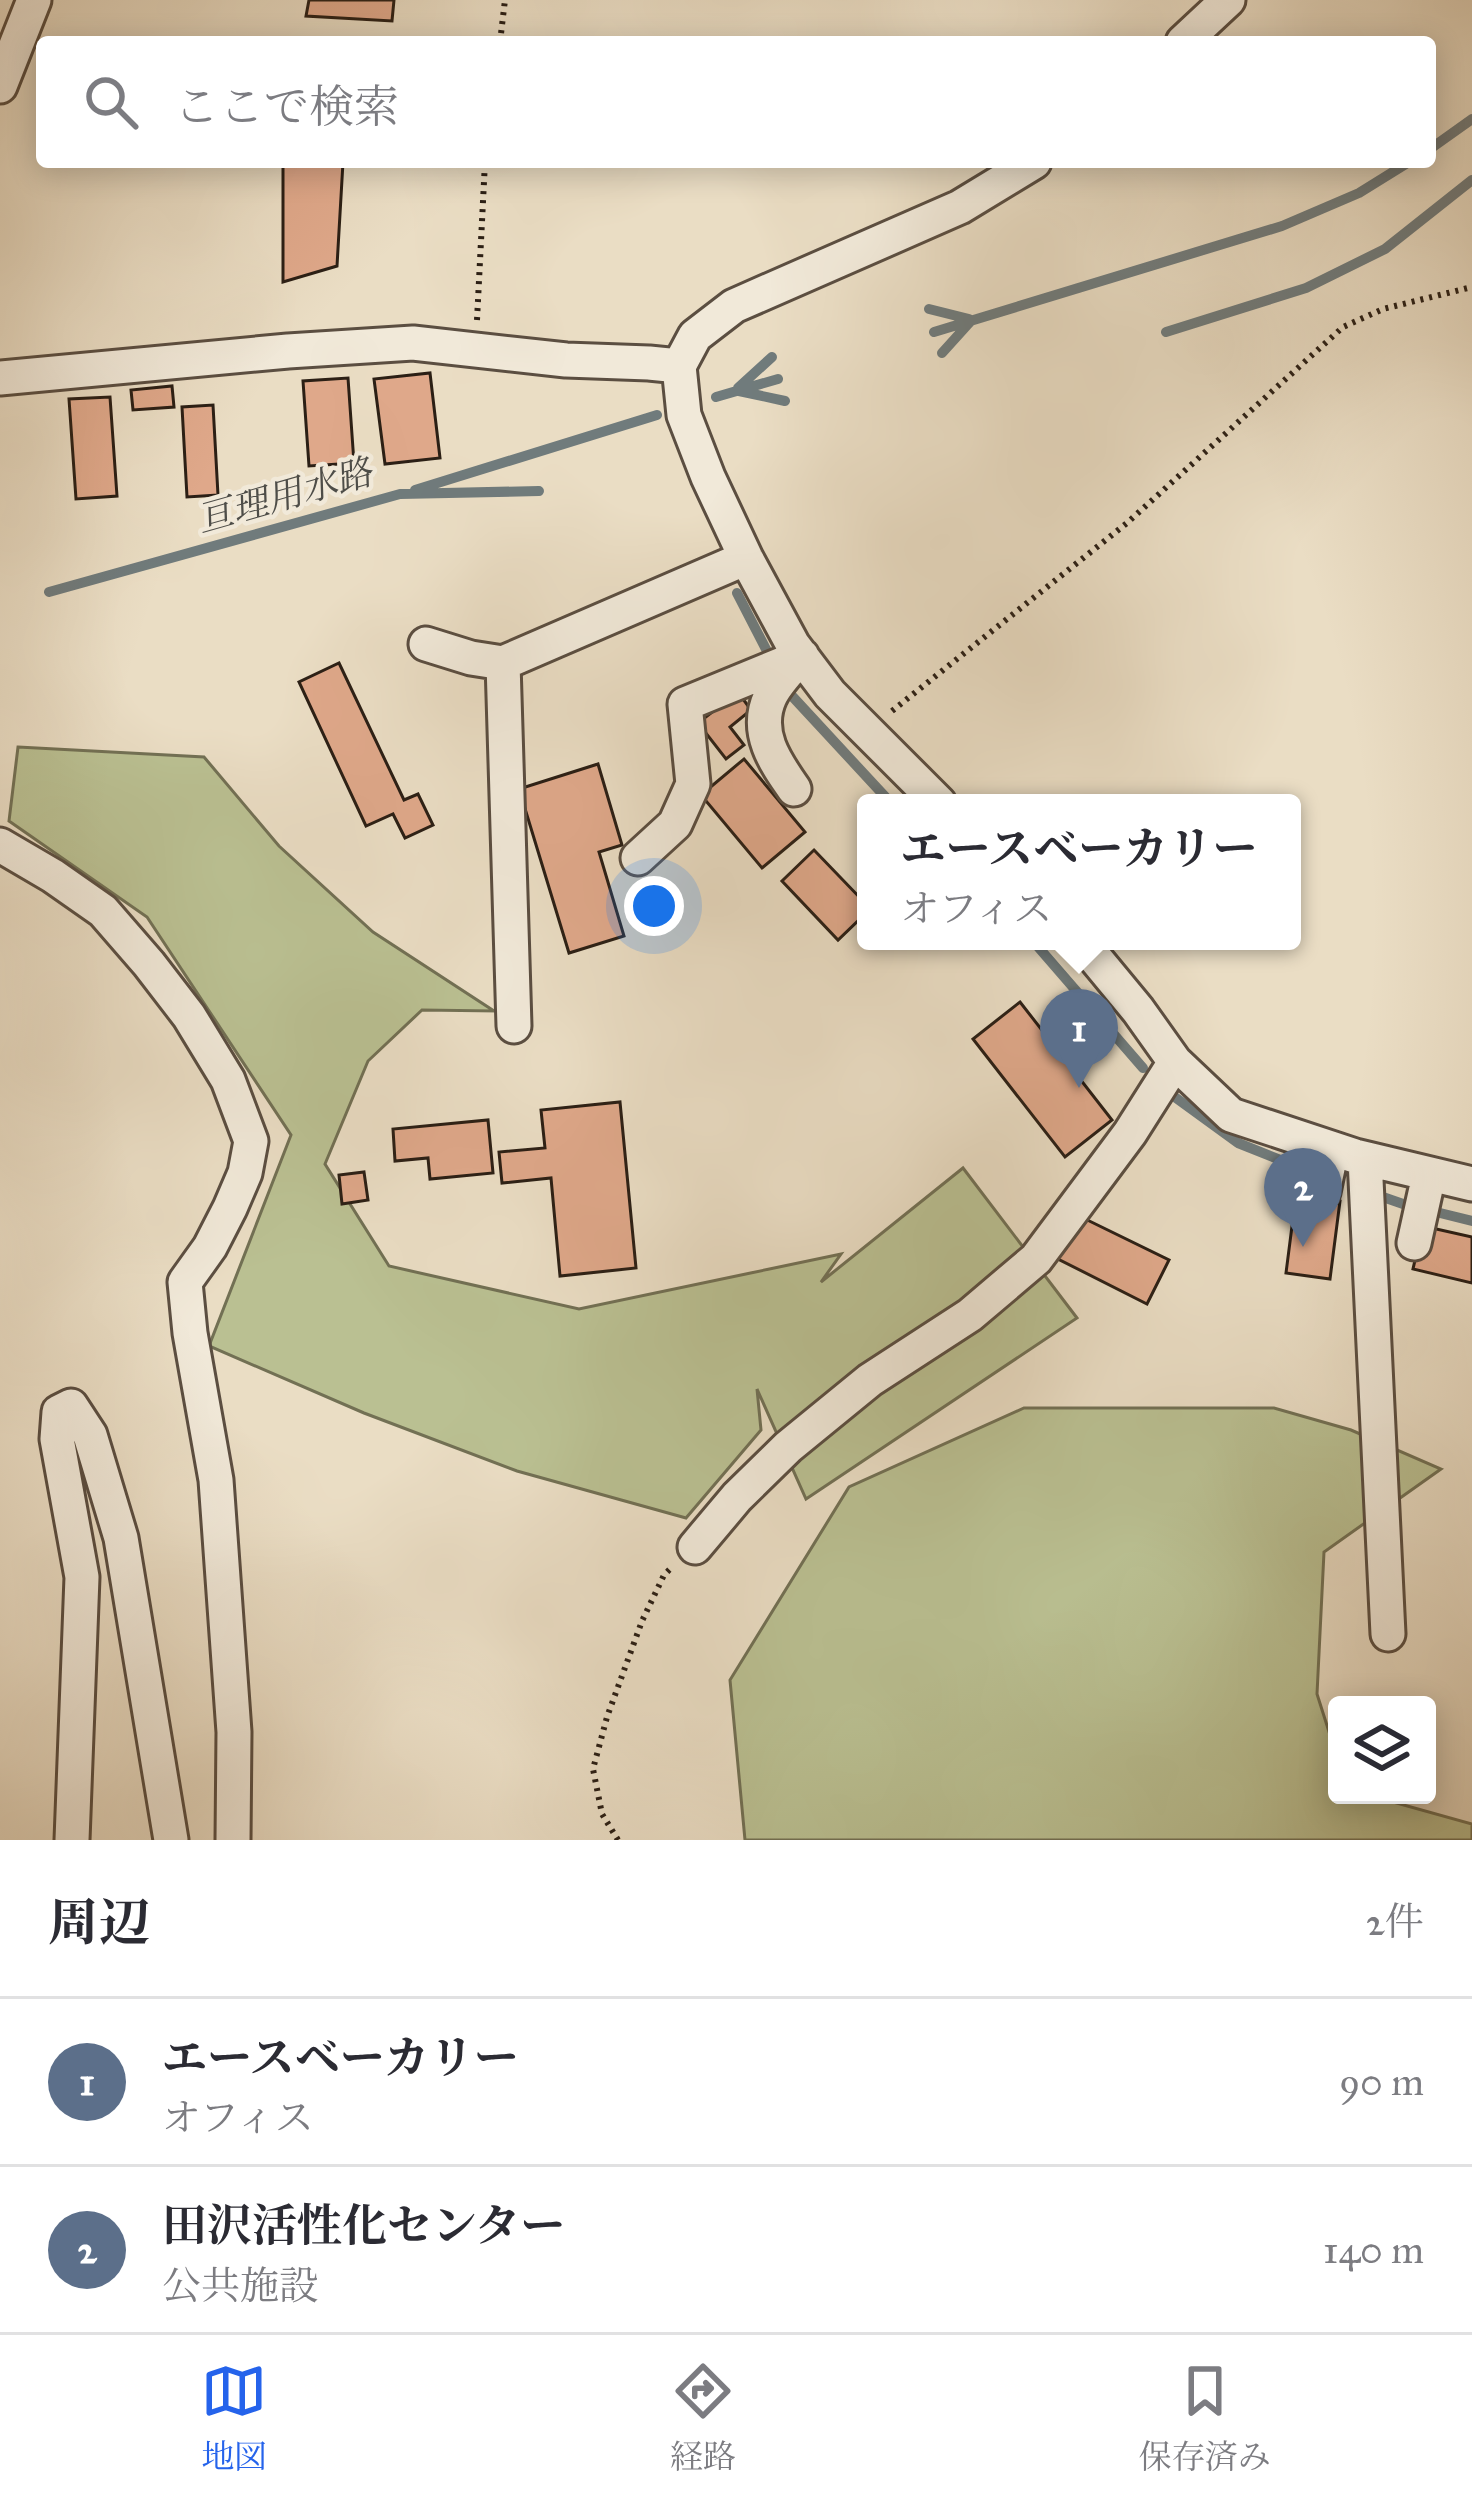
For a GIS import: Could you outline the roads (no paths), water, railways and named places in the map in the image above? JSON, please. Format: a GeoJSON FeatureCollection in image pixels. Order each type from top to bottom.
{"type":"FeatureCollection","features":[{"type":"Feature","properties":{"kind":"street"},"geometry":{"type":"LineString","coordinates":[[0,86],[34,0]]}},
{"type":"Feature","properties":{"kind":"street"},"geometry":{"type":"LineString","coordinates":[[1189,36],[1228,0]]}},
{"type":"Feature","properties":{"kind":"street"},"geometry":{"type":"LineString","coordinates":[[930,794],[830,694],[802,656],[746,558],[708,477],[684,415],[680,366],[695,336],[734,306],[960,207],[1024,168]]}},
{"type":"Feature","properties":{"kind":"street"},"geometry":{"type":"LineString","coordinates":[[0,378],[413,343],[566,360],[680,366]]}},
{"type":"Feature","properties":{"kind":"street"},"geometry":{"type":"LineString","coordinates":[[426,644],[502,663],[746,558]]}},
{"type":"Feature","properties":{"kind":"street"},"geometry":{"type":"LineString","coordinates":[[794,790],[771,756],[764,728],[770,698],[802,656]]}},
{"type":"Feature","properties":{"kind":"street"},"geometry":{"type":"LineString","coordinates":[[638,858],[675,824],[693,784],[685,704],[802,656]]}},
{"type":"Feature","properties":{"kind":"street"},"geometry":{"type":"LineString","coordinates":[[502,663],[514,1026]]}},
{"type":"Feature","properties":{"kind":"street"},"geometry":{"type":"LineString","coordinates":[[0,845],[103,911],[149,964],[189,1016],[228,1080],[251,1141],[245,1173],[230,1208],[185,1282],[216,1480],[234,1732],[233,1840]]}},
{"type":"Feature","properties":{"kind":"street"},"geometry":{"type":"LineString","coordinates":[[1088,950],[1175,1062],[1231,1115],[1365,1159],[1472,1184]]}},
{"type":"Feature","properties":{"kind":"street"},"geometry":{"type":"LineString","coordinates":[[695,1547],[737,1497],[788,1448],[870,1380],[970,1315],[1036,1259],[1130,1133],[1175,1062]]}},
{"type":"Feature","properties":{"kind":"street"},"geometry":{"type":"LineString","coordinates":[[1323,1192],[1332,1149]]}},
{"type":"Feature","properties":{"kind":"street"},"geometry":{"type":"LineString","coordinates":[[1365,1159],[1388,1634]]}},
{"type":"Feature","properties":{"kind":"street"},"geometry":{"type":"LineString","coordinates":[[1414,1244],[1429,1175]]}},
{"type":"Feature","properties":{"kind":"street"},"geometry":{"type":"LineString","coordinates":[[72,1840],[82,1577],[57,1439],[58,1412],[71,1406],[90,1435],[121,1538],[171,1840]]}},
{"type":"Feature","properties":{"kind":"waterway","name":"亘理用水路"},"geometry":{"type":"LineString","coordinates":[[1436,145],[1472,119]]}},
{"type":"Feature","properties":{"kind":"waterway","name":"亘理用水路"},"geometry":{"type":"LineString","coordinates":[[934,332],[1282,226],[1359,193],[1399,168]]}},
{"type":"Feature","properties":{"kind":"waterway"},"geometry":{"type":"LineString","coordinates":[[1166,332],[1306,288],[1385,249],[1472,180]]}},
{"type":"Feature","properties":{"kind":"waterway"},"geometry":{"type":"LineString","coordinates":[[929,309],[969,319]]}},
{"type":"Feature","properties":{"kind":"waterway"},"geometry":{"type":"LineString","coordinates":[[942,353],[970,322]]}},
{"type":"Feature","properties":{"kind":"waterway"},"geometry":{"type":"LineString","coordinates":[[738,388],[772,357]]}},
{"type":"Feature","properties":{"kind":"waterway"},"geometry":{"type":"LineString","coordinates":[[716,397],[778,379]]}},
{"type":"Feature","properties":{"kind":"waterway"},"geometry":{"type":"LineString","coordinates":[[739,391],[785,401]]}},
{"type":"Feature","properties":{"kind":"waterway"},"geometry":{"type":"LineString","coordinates":[[415,490],[657,415]]}},
{"type":"Feature","properties":{"kind":"waterway","name":"亘理用水路"},"geometry":{"type":"LineString","coordinates":[[49,592],[400,494],[539,491]]}},
{"type":"Feature","properties":{"kind":"waterway","name":"亘理用水路"},"geometry":{"type":"LineString","coordinates":[[737,593],[769,655]]}},
{"type":"Feature","properties":{"kind":"waterway","name":"亘理用水路"},"geometry":{"type":"LineString","coordinates":[[792,696],[883,794]]}},
{"type":"Feature","properties":{"kind":"waterway","name":"亘理用水路"},"geometry":{"type":"LineString","coordinates":[[1041,950],[1143,1068]]}},
{"type":"Feature","properties":{"kind":"waterway","name":"亘理用水路"},"geometry":{"type":"LineString","coordinates":[[1172,1095],[1238,1143],[1303,1169]]}},
{"type":"Feature","properties":{"kind":"waterway","name":"亘理用水路"},"geometry":{"type":"LineString","coordinates":[[1380,1196],[1406,1205]]}},
{"type":"Feature","properties":{"kind":"waterway","name":"亘理用水路"},"geometry":{"type":"LineString","coordinates":[[1440,1213],[1472,1221]]}},
{"type":"Feature","properties":{"kind":"place","name":"エースベーカリー"},"geometry":{"type":"Point","coordinates":[1079,1088]}},
{"type":"Feature","properties":{"kind":"place","name":"田沢活性化センター"},"geometry":{"type":"Point","coordinates":[1303,1247]}}]}
